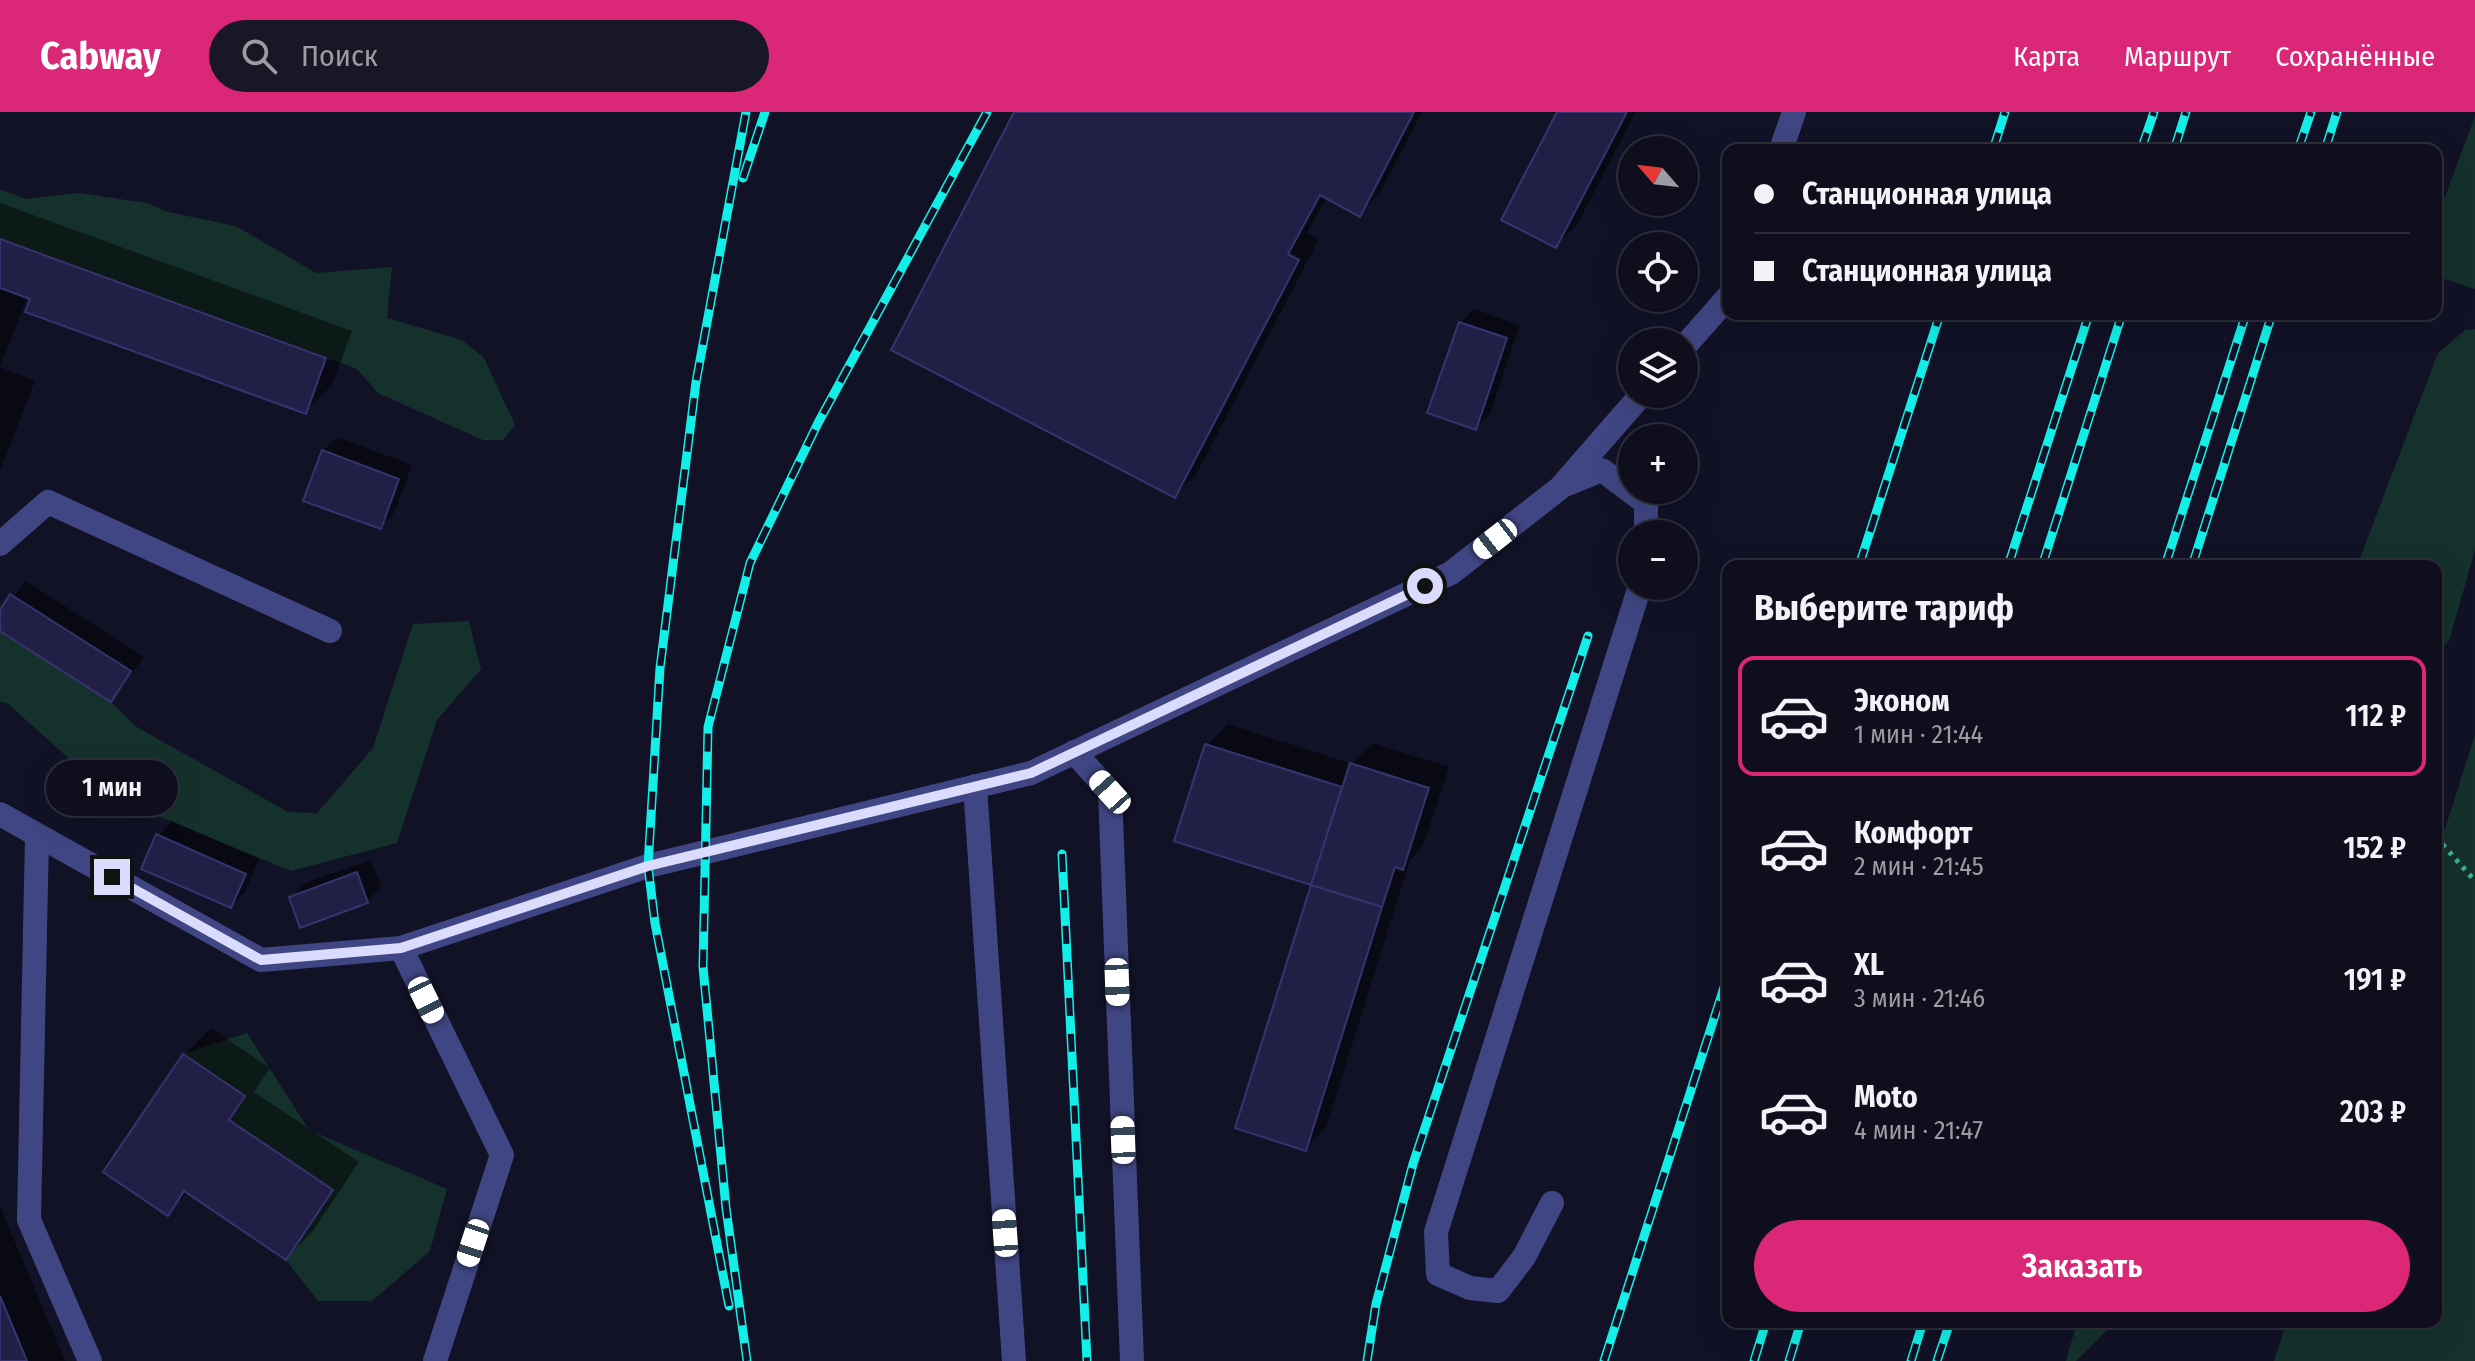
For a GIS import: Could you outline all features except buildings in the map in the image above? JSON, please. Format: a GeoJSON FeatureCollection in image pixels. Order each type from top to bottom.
{"type":"FeatureCollection","features":[{"type":"Feature","properties":{"kind":"street"},"geometry":{"type":"LineString","coordinates":[[1783,144],[1794,112]]}},
{"type":"Feature","properties":{"kind":"street"},"geometry":{"type":"LineString","coordinates":[[1698,331],[1722,304]]}},
{"type":"Feature","properties":{"kind":"street"},"geometry":{"type":"LineString","coordinates":[[0,814],[261,960],[401,948],[648,866],[1031,773],[1451,573],[1560,488],[1630,408]]}},
{"type":"Feature","properties":{"kind":"street"},"geometry":{"type":"LineString","coordinates":[[1560,488],[1602,470],[1646,503],[1646,520]]}},
{"type":"Feature","properties":{"kind":"street"},"geometry":{"type":"LineString","coordinates":[[0,544],[48,502],[330,631]]}},
{"type":"Feature","properties":{"kind":"street"},"geometry":{"type":"LineString","coordinates":[[1552,1203],[1524,1257],[1498,1291],[1470,1288],[1438,1274],[1436,1232],[1636,600]]}},
{"type":"Feature","properties":{"kind":"street"},"geometry":{"type":"LineString","coordinates":[[1074,752],[1110,792],[1132,1361]]}},
{"type":"Feature","properties":{"kind":"street"},"geometry":{"type":"LineString","coordinates":[[975,786],[1014,1361]]}},
{"type":"Feature","properties":{"kind":"street"},"geometry":{"type":"LineString","coordinates":[[37,835],[29,1220],[90,1361]]}},
{"type":"Feature","properties":{"kind":"street"},"geometry":{"type":"LineString","coordinates":[[401,948],[502,1155],[435,1361]]}},
{"type":"Feature","properties":{"kind":"path"},"geometry":{"type":"LineString","coordinates":[[2442,844],[2475,881]]}},
{"type":"Feature","properties":{"kind":"green space"},"geometry":{"type":"Polygon","coordinates":[[[2475,116],[2475,289],[2442,278],[2442,205],[2475,116]]]}},
{"type":"Feature","properties":{"kind":"green space"},"geometry":{"type":"Polygon","coordinates":[[[0,189],[26,199],[78,193],[147,203],[168,212],[236,226],[316,273],[392,267],[387,318],[462,340],[484,358],[515,425],[503,440],[483,440],[378,393],[357,369],[0,239],[0,189]]]}},
{"type":"Feature","properties":{"kind":"green space"},"geometry":{"type":"Polygon","coordinates":[[[2475,329],[2475,550],[2449,641],[2442,647],[2442,560],[2359,560],[2438,353],[2465,330],[2475,329]]]}},
{"type":"Feature","properties":{"kind":"green space"},"geometry":{"type":"Polygon","coordinates":[[[469,621],[481,669],[437,720],[397,843],[291,871],[112,797],[7,703],[0,702],[0,631],[111,702],[135,726],[288,812],[317,813],[373,748],[413,624],[469,621]]]}},
{"type":"Feature","properties":{"kind":"green space"},"geometry":{"type":"Polygon","coordinates":[[[2475,735],[2475,1361],[2274,1361],[2285,1328],[2442,1328],[2442,838],[2475,735]]]}},
{"type":"Feature","properties":{"kind":"green space"},"geometry":{"type":"Polygon","coordinates":[[[247,1033],[309,1130],[447,1189],[430,1251],[372,1301],[318,1301],[286,1260],[333,1190],[229,1120],[245,1096],[183,1054],[247,1033]]]}},
{"type":"Feature","properties":{"kind":"green space"},"geometry":{"type":"Polygon","coordinates":[[[2075,1328],[2109,1328],[2076,1361],[2066,1361],[2075,1328]]]}},
{"type":"Feature","properties":{"kind":"railway"},"geometry":{"type":"LineString","coordinates":[[729,1306],[655,923],[648,866],[660,668],[696,382],[746,112]]}},
{"type":"Feature","properties":{"kind":"railway"},"geometry":{"type":"LineString","coordinates":[[743,178],[765,112]]}},
{"type":"Feature","properties":{"kind":"railway"},"geometry":{"type":"LineString","coordinates":[[747,1361],[726,1208],[703,967],[708,727],[750,563],[818,423],[987,112]]}},
{"type":"Feature","properties":{"kind":"railway"},"geometry":{"type":"LineString","coordinates":[[1995,144],[2005,112]]}},
{"type":"Feature","properties":{"kind":"railway"},"geometry":{"type":"LineString","coordinates":[[2143,144],[2154,112]]}},
{"type":"Feature","properties":{"kind":"railway"},"geometry":{"type":"LineString","coordinates":[[2176,144],[2186,112]]}},
{"type":"Feature","properties":{"kind":"railway"},"geometry":{"type":"LineString","coordinates":[[2300,144],[2311,112]]}},
{"type":"Feature","properties":{"kind":"railway"},"geometry":{"type":"LineString","coordinates":[[2327,144],[2337,112]]}},
{"type":"Feature","properties":{"kind":"railway"},"geometry":{"type":"LineString","coordinates":[[1861,560],[1938,320]]}},
{"type":"Feature","properties":{"kind":"railway"},"geometry":{"type":"LineString","coordinates":[[2010,560],[2087,320]]}},
{"type":"Feature","properties":{"kind":"railway"},"geometry":{"type":"LineString","coordinates":[[2044,560],[2120,320]]}},
{"type":"Feature","properties":{"kind":"railway"},"geometry":{"type":"LineString","coordinates":[[2167,560],[2244,320]]}},
{"type":"Feature","properties":{"kind":"railway"},"geometry":{"type":"LineString","coordinates":[[2194,560],[2270,320]]}},
{"type":"Feature","properties":{"kind":"railway"},"geometry":{"type":"LineString","coordinates":[[1367,1361],[1376,1304],[1413,1164],[1588,636]]}},
{"type":"Feature","properties":{"kind":"railway"},"geometry":{"type":"LineString","coordinates":[[1062,854],[1087,1361]]}},
{"type":"Feature","properties":{"kind":"railway"},"geometry":{"type":"LineString","coordinates":[[1604,1361],[1722,994]]}},
{"type":"Feature","properties":{"kind":"railway"},"geometry":{"type":"LineString","coordinates":[[1754,1361],[1764,1328]]}},
{"type":"Feature","properties":{"kind":"railway"},"geometry":{"type":"LineString","coordinates":[[1789,1361],[1799,1328]]}},
{"type":"Feature","properties":{"kind":"railway"},"geometry":{"type":"LineString","coordinates":[[1911,1361],[1921,1328]]}},
{"type":"Feature","properties":{"kind":"railway"},"geometry":{"type":"LineString","coordinates":[[1937,1361],[1948,1328]]}},
{"type":"Feature","properties":{"kind":"route"},"geometry":{"type":"LineString","coordinates":[[112,877],[261,960],[401,948],[648,866],[1031,773],[1425,586]]}}]}
